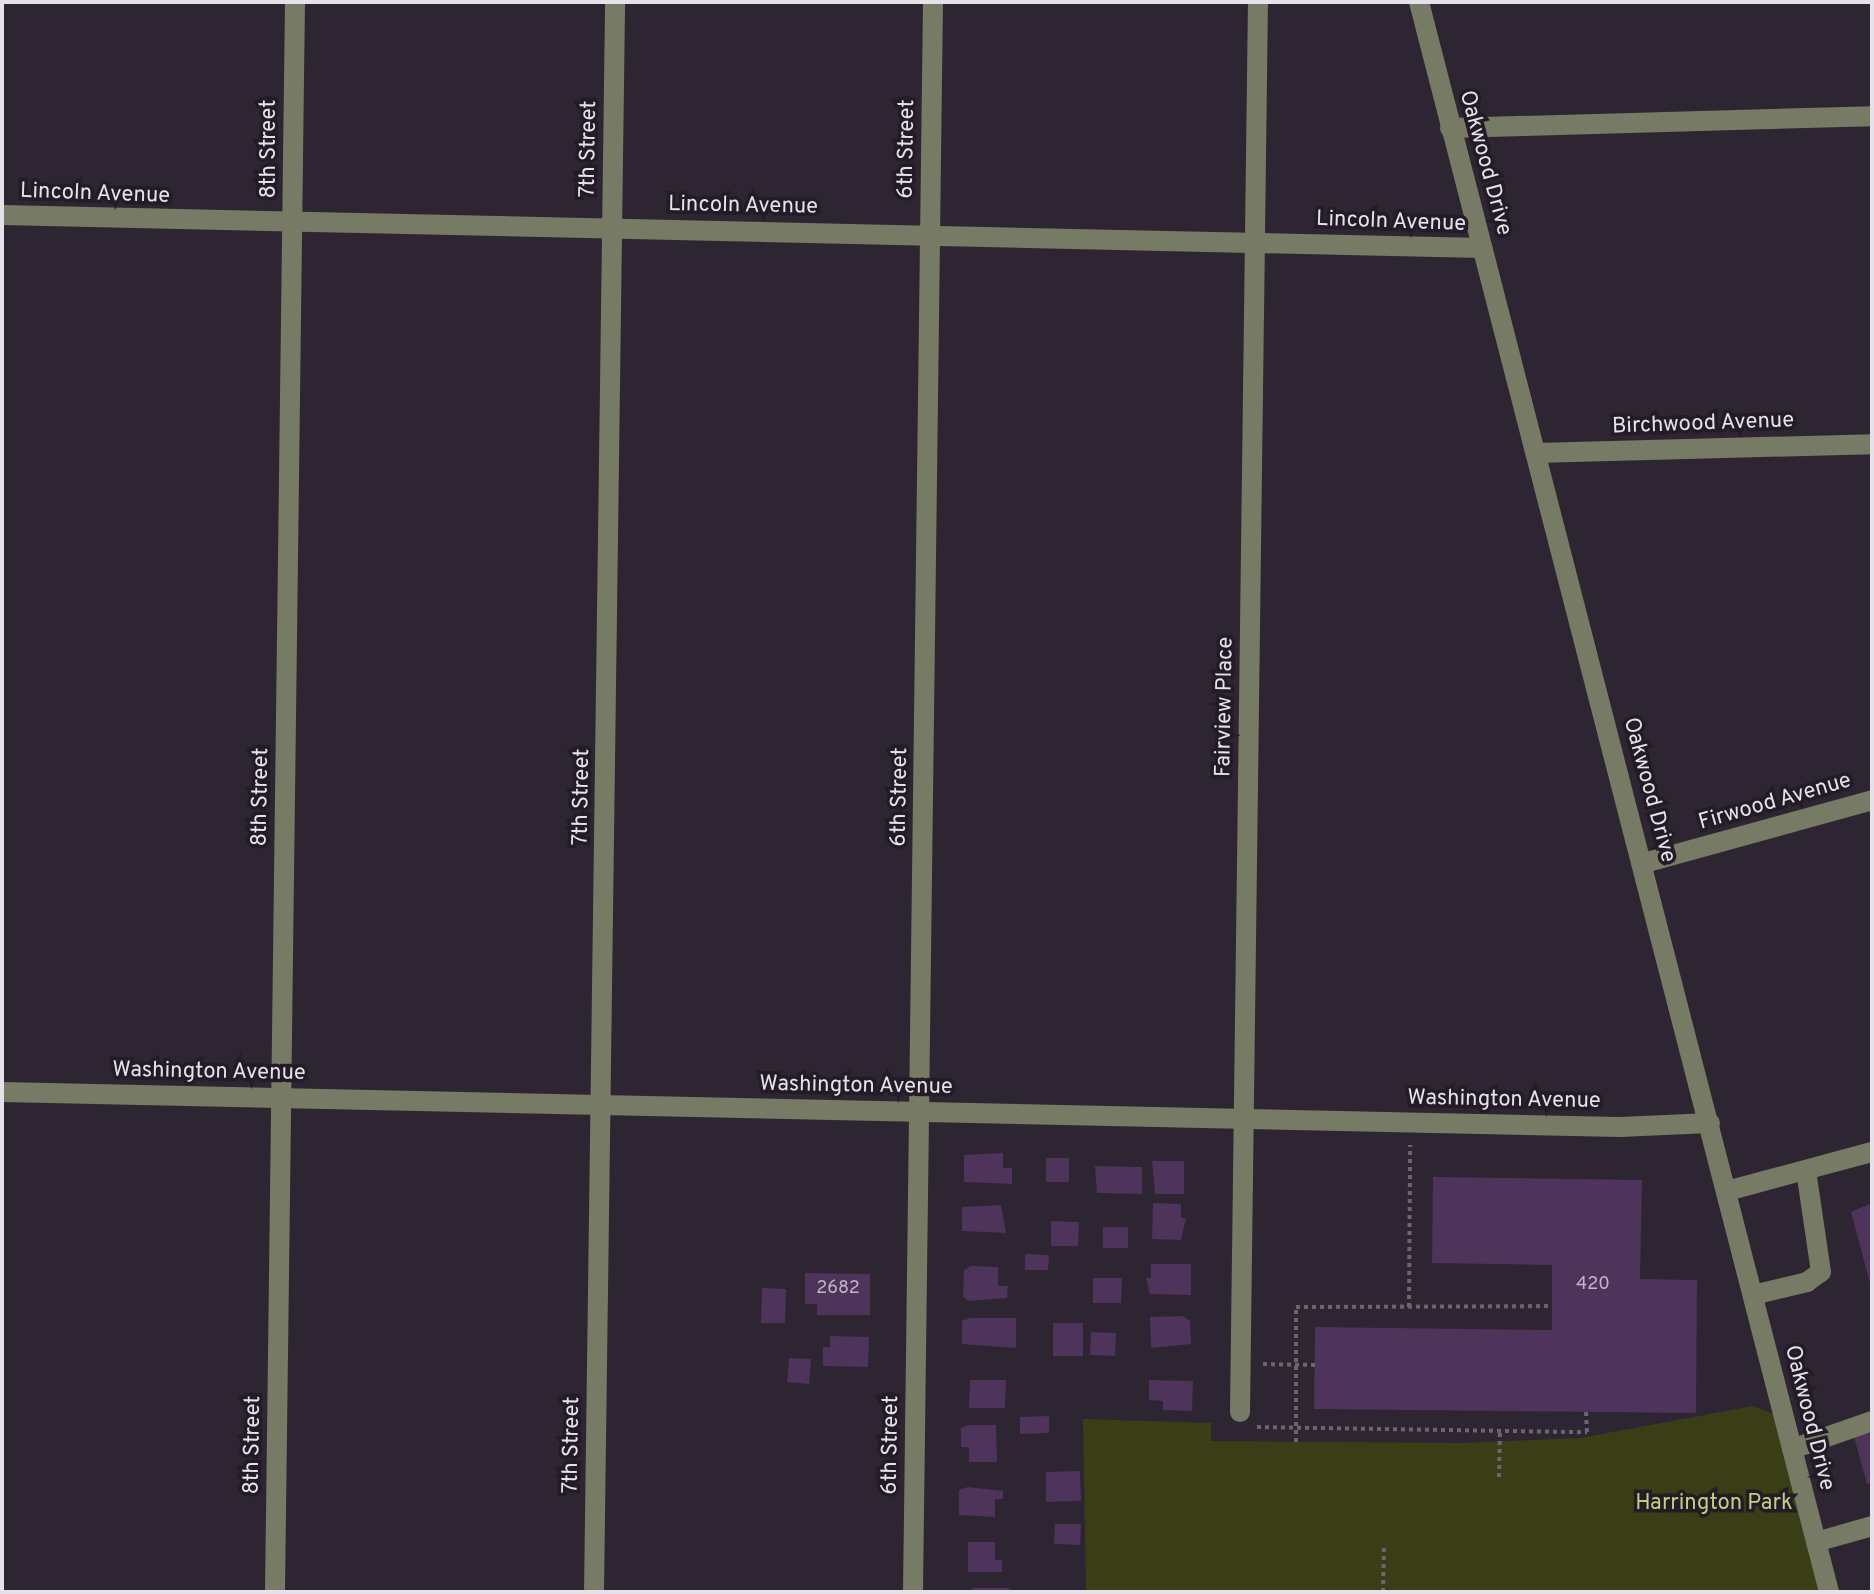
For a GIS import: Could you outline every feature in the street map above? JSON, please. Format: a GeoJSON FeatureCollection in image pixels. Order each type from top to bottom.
{"type":"FeatureCollection","features":[{"type":"Feature","properties":{"kind":"street","name":"8th Street"},"geometry":{"type":"LineString","coordinates":[[275,1592],[295,2]]}},
{"type":"Feature","properties":{"kind":"street","name":"7th Street"},"geometry":{"type":"LineString","coordinates":[[594,1592],[615,2]]}},
{"type":"Feature","properties":{"kind":"street","name":"6th Street"},"geometry":{"type":"LineString","coordinates":[[913,1592],[933,2]]}},
{"type":"Feature","properties":{"kind":"street","name":"Fairview Place"},"geometry":{"type":"LineString","coordinates":[[1243,1420],[1258,2]]}},
{"type":"Feature","properties":{"kind":"street","name":"Oakwood Drive"},"geometry":{"type":"LineString","coordinates":[[1419,2],[1644,863],[1829,1592]]}},
{"type":"Feature","properties":{"kind":"street"},"geometry":{"type":"LineString","coordinates":[[1450,128],[1872,116]]}},
{"type":"Feature","properties":{"kind":"street","name":"Lincoln Avenue"},"geometry":{"type":"LineString","coordinates":[[2,215],[612,226],[1483,248]]}},
{"type":"Feature","properties":{"kind":"street","name":"Birchwood Avenue"},"geometry":{"type":"LineString","coordinates":[[1536,453],[1872,444]]}},
{"type":"Feature","properties":{"kind":"street","name":"Firwood Avenue"},"geometry":{"type":"LineString","coordinates":[[1644,863],[1872,800]]}},
{"type":"Feature","properties":{"kind":"street","name":"Washington Avenue"},"geometry":{"type":"LineString","coordinates":[[2,1092],[601,1102],[1620,1127],[1710,1123]]}},
{"type":"Feature","properties":{"kind":"street"},"geometry":{"type":"LineString","coordinates":[[1727,1191],[1872,1152]]}},
{"type":"Feature","properties":{"kind":"street"},"geometry":{"type":"LineString","coordinates":[[1753,1295],[1807,1282],[1821,1272],[1806,1171]]}},
{"type":"Feature","properties":{"kind":"street"},"geometry":{"type":"LineString","coordinates":[[1792,1449],[1872,1421]]}},
{"type":"Feature","properties":{"kind":"street"},"geometry":{"type":"LineString","coordinates":[[1816,1542],[1872,1526]]}},
{"type":"Feature","properties":{"kind":"path"},"geometry":{"type":"LineString","coordinates":[[1409,1307],[1410,1143]]}},
{"type":"Feature","properties":{"kind":"path"},"geometry":{"type":"LineString","coordinates":[[1296,1442],[1296,1307],[1552,1306]]}},
{"type":"Feature","properties":{"kind":"path"},"geometry":{"type":"LineString","coordinates":[[1263,1364],[1315,1365]]}},
{"type":"Feature","properties":{"kind":"path"},"geometry":{"type":"LineString","coordinates":[[1243,1420],[1296,1428],[1587,1432],[1586,1412]]}},
{"type":"Feature","properties":{"kind":"path"},"geometry":{"type":"LineString","coordinates":[[1499,1477],[1500,1431]]}},
{"type":"Feature","properties":{"kind":"path"},"geometry":{"type":"LineString","coordinates":[[1383,1592],[1384,1546]]}},
{"type":"Feature","properties":{"kind":"green space","name":"Harrington Park"},"geometry":{"type":"Polygon","coordinates":[[[1753,1406],[1784,1418],[1829,1592],[1086,1592],[1083,1419],[1211,1423],[1211,1441],[1460,1443],[1580,1438],[1753,1406]]]}},
{"type":"Feature","properties":{"kind":"building"},"geometry":{"type":"Polygon","coordinates":[[[1003,1153],[1003,1168],[1012,1168],[1012,1184],[964,1182],[964,1155],[1003,1153]]]}},
{"type":"Feature","properties":{"kind":"building"},"geometry":{"type":"Polygon","coordinates":[[[1046,1158],[1069,1158],[1069,1182],[1046,1182],[1046,1158]]]}},
{"type":"Feature","properties":{"kind":"building"},"geometry":{"type":"Polygon","coordinates":[[[1152,1161],[1184,1161],[1184,1194],[1155,1194],[1152,1161]]]}},
{"type":"Feature","properties":{"kind":"building"},"geometry":{"type":"Polygon","coordinates":[[[1095,1166],[1142,1167],[1142,1194],[1097,1193],[1095,1166]]]}},
{"type":"Feature","properties":{"kind":"building"},"geometry":{"type":"Polygon","coordinates":[[[1433,1177],[1642,1180],[1640,1279],[1697,1280],[1696,1413],[1314,1409],[1315,1327],[1552,1330],[1552,1265],[1432,1263],[1433,1177]]]}},
{"type":"Feature","properties":{"kind":"building"},"geometry":{"type":"Polygon","coordinates":[[[1153,1203],[1181,1204],[1181,1218],[1186,1218],[1181,1240],[1152,1239],[1153,1203]]]}},
{"type":"Feature","properties":{"kind":"building"},"geometry":{"type":"Polygon","coordinates":[[[1872,1203],[1872,1287],[1871,1287],[1851,1212],[1872,1203]]]}},
{"type":"Feature","properties":{"kind":"building"},"geometry":{"type":"Polygon","coordinates":[[[1001,1205],[1006,1233],[962,1231],[962,1207],[1001,1205]]]}},
{"type":"Feature","properties":{"kind":"building"},"geometry":{"type":"Polygon","coordinates":[[[1051,1221],[1079,1222],[1078,1246],[1051,1246],[1051,1221]]]}},
{"type":"Feature","properties":{"kind":"building"},"geometry":{"type":"Polygon","coordinates":[[[1103,1227],[1128,1227],[1128,1248],[1103,1248],[1103,1227]]]}},
{"type":"Feature","properties":{"kind":"building"},"geometry":{"type":"Polygon","coordinates":[[[1025,1254],[1049,1255],[1048,1270],[1025,1270],[1025,1254]]]}},
{"type":"Feature","properties":{"kind":"building"},"geometry":{"type":"Polygon","coordinates":[[[1151,1264],[1191,1264],[1191,1295],[1150,1294],[1146,1278],[1151,1278],[1151,1264]]]}},
{"type":"Feature","properties":{"kind":"building"},"geometry":{"type":"Polygon","coordinates":[[[971,1266],[998,1267],[998,1286],[1008,1286],[1007,1298],[968,1301],[963,1296],[964,1270],[971,1266]]]}},
{"type":"Feature","properties":{"kind":"building"},"geometry":{"type":"Polygon","coordinates":[[[805,1273],[870,1274],[870,1315],[817,1315],[817,1304],[805,1304],[805,1273]]]}},
{"type":"Feature","properties":{"kind":"building"},"geometry":{"type":"Polygon","coordinates":[[[1093,1278],[1122,1278],[1121,1303],[1093,1303],[1093,1278]]]}},
{"type":"Feature","properties":{"kind":"building"},"geometry":{"type":"Polygon","coordinates":[[[762,1288],[786,1289],[785,1323],[761,1323],[762,1288]]]}},
{"type":"Feature","properties":{"kind":"building"},"geometry":{"type":"Polygon","coordinates":[[[1182,1316],[1190,1321],[1191,1344],[1151,1348],[1150,1317],[1182,1316]]]}},
{"type":"Feature","properties":{"kind":"building"},"geometry":{"type":"Polygon","coordinates":[[[970,1318],[1016,1318],[1016,1348],[962,1344],[962,1321],[970,1318]]]}},
{"type":"Feature","properties":{"kind":"building"},"geometry":{"type":"Polygon","coordinates":[[[1053,1323],[1083,1323],[1083,1356],[1053,1356],[1053,1323]]]}},
{"type":"Feature","properties":{"kind":"building"},"geometry":{"type":"Polygon","coordinates":[[[1091,1332],[1116,1333],[1115,1356],[1090,1355],[1091,1332]]]}},
{"type":"Feature","properties":{"kind":"building"},"geometry":{"type":"Polygon","coordinates":[[[830,1336],[869,1337],[868,1367],[823,1366],[823,1347],[830,1347],[830,1336]]]}},
{"type":"Feature","properties":{"kind":"building"},"geometry":{"type":"Polygon","coordinates":[[[789,1358],[811,1359],[809,1384],[787,1382],[789,1358]]]}},
{"type":"Feature","properties":{"kind":"building"},"geometry":{"type":"Polygon","coordinates":[[[970,1380],[1006,1380],[1005,1408],[969,1408],[970,1380]]]}},
{"type":"Feature","properties":{"kind":"building"},"geometry":{"type":"Polygon","coordinates":[[[1149,1380],[1193,1381],[1192,1411],[1163,1410],[1163,1401],[1149,1400],[1149,1380]]]}},
{"type":"Feature","properties":{"kind":"building"},"geometry":{"type":"Polygon","coordinates":[[[1049,1416],[1049,1433],[1020,1434],[1020,1417],[1049,1416]]]}},
{"type":"Feature","properties":{"kind":"building"},"geometry":{"type":"Polygon","coordinates":[[[996,1425],[997,1462],[969,1462],[969,1447],[961,1447],[961,1428],[996,1425]]]}},
{"type":"Feature","properties":{"kind":"building"},"geometry":{"type":"Polygon","coordinates":[[[1872,1432],[1872,1483],[1867,1484],[1854,1437],[1872,1432]]]}},
{"type":"Feature","properties":{"kind":"building"},"geometry":{"type":"Polygon","coordinates":[[[1080,1471],[1081,1501],[1046,1502],[1046,1472],[1080,1471]]]}},
{"type":"Feature","properties":{"kind":"building"},"geometry":{"type":"Polygon","coordinates":[[[968,1487],[1003,1491],[1003,1499],[995,1499],[995,1517],[959,1515],[959,1490],[968,1487]]]}},
{"type":"Feature","properties":{"kind":"building"},"geometry":{"type":"Polygon","coordinates":[[[1055,1524],[1081,1524],[1080,1545],[1054,1544],[1055,1524]]]}},
{"type":"Feature","properties":{"kind":"building"},"geometry":{"type":"Polygon","coordinates":[[[968,1542],[995,1542],[995,1560],[1002,1560],[1002,1572],[968,1572],[968,1542]]]}},
{"type":"Feature","properties":{"kind":"building"},"geometry":{"type":"Polygon","coordinates":[[[972,1588],[1009,1588],[1009,1592],[972,1592],[972,1588]]]}}]}
